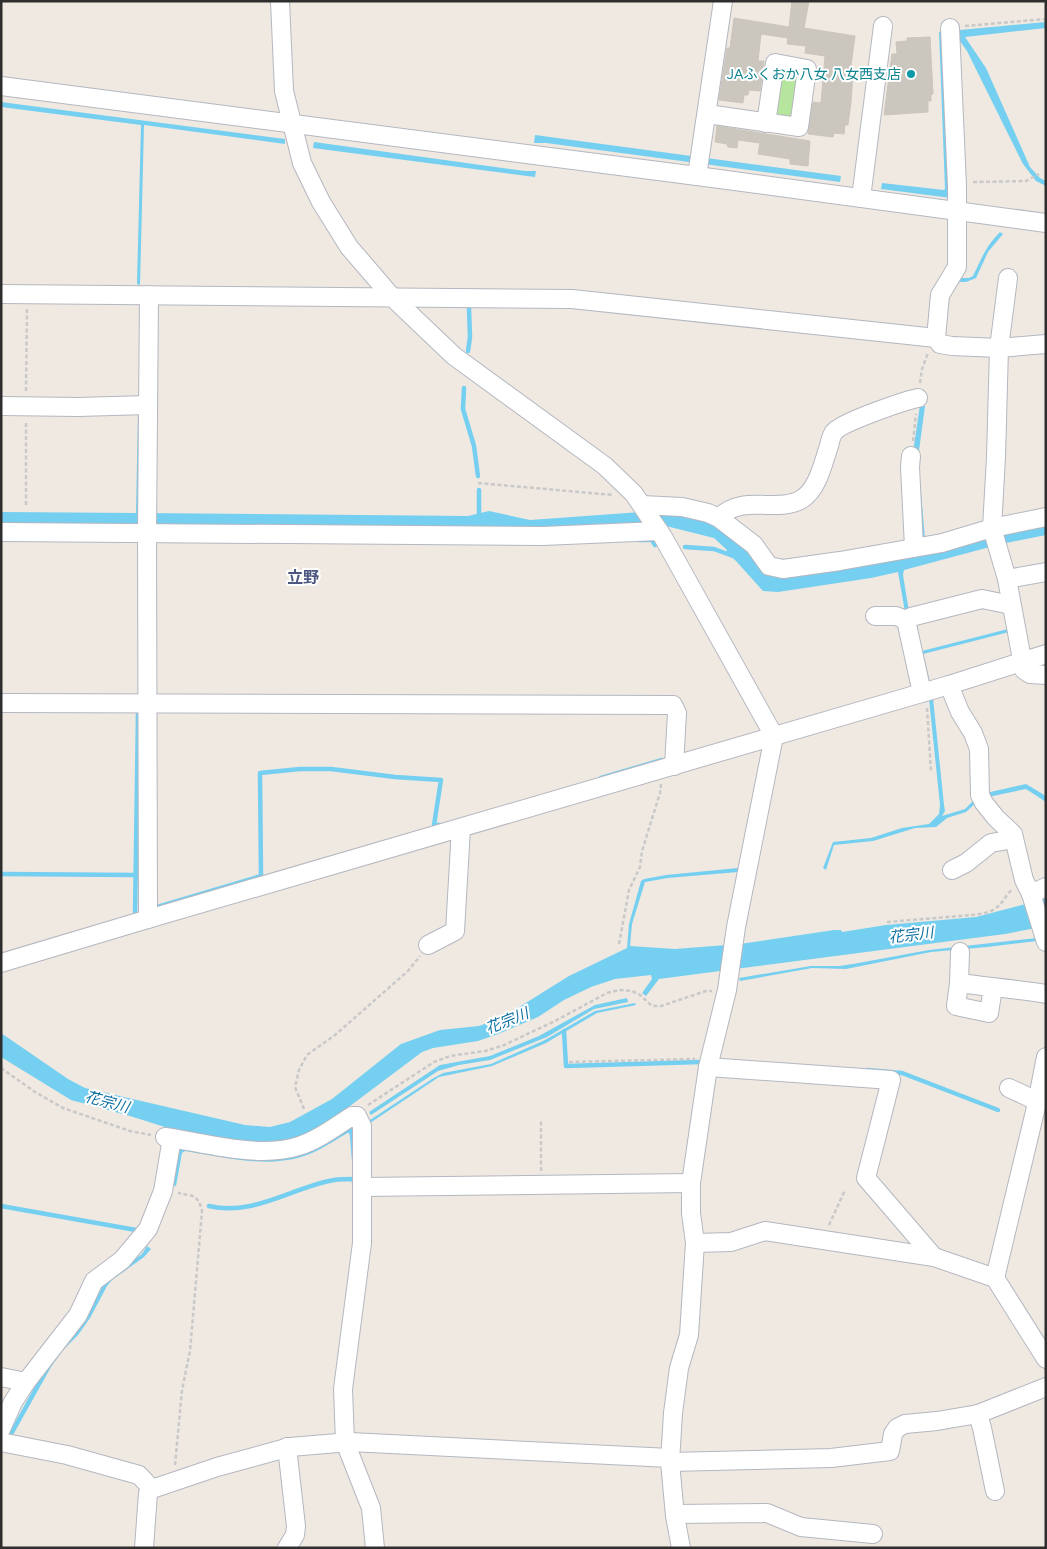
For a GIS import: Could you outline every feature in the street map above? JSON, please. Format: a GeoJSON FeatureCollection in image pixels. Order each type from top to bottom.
{"type":"FeatureCollection","features":[{"type":"Feature","properties":{"kind":"street"},"geometry":{"type":"LineString","coordinates":[[280,1],[284,90],[302,163],[321,202],[349,246],[392,297],[454,356],[605,466],[638,499],[659,531],[774,736],[736,927],[727,991],[709,1063],[691,1183],[691,1214],[695,1242],[689,1335],[680,1368],[673,1413],[670,1460],[675,1514],[681,1548]]}},
{"type":"Feature","properties":{"kind":"street"},"geometry":{"type":"LineString","coordinates":[[697,176],[724,1]]}},
{"type":"Feature","properties":{"kind":"street"},"geometry":{"type":"LineString","coordinates":[[861,198],[882,26]]}},
{"type":"Feature","properties":{"kind":"street"},"geometry":{"type":"LineString","coordinates":[[950,33],[957,182],[957,266],[940,295],[936,338],[940,344],[952,346],[999,348],[1046,344]]}},
{"type":"Feature","properties":{"kind":"street"},"geometry":{"type":"LineString","coordinates":[[1,86],[1046,223]]}},
{"type":"Feature","properties":{"kind":"street"},"geometry":{"type":"LineString","coordinates":[[707,114],[766,122]]}},
{"type":"Feature","properties":{"kind":"street"},"geometry":{"type":"LineString","coordinates":[[1008,278],[999,348],[992,528],[1007,578],[1024,670],[1030,674],[1046,675]]}},
{"type":"Feature","properties":{"kind":"street"},"geometry":{"type":"LineString","coordinates":[[1,294],[572,298],[936,338]]}},
{"type":"Feature","properties":{"kind":"street"},"geometry":{"type":"LineString","coordinates":[[148,919],[147,524],[150,295]]}},
{"type":"Feature","properties":{"kind":"street"},"geometry":{"type":"LineString","coordinates":[[719,518],[723,514],[746,504],[781,504],[802,500],[809,494],[814,484],[835,430],[848,422],[903,401],[918,398]]}},
{"type":"Feature","properties":{"kind":"street"},"geometry":{"type":"LineString","coordinates":[[1,406],[78,407],[148,405]]}},
{"type":"Feature","properties":{"kind":"street"},"geometry":{"type":"LineString","coordinates":[[911,456],[914,547]]}},
{"type":"Feature","properties":{"kind":"street"},"geometry":{"type":"LineString","coordinates":[[638,499],[708,513],[719,518],[754,545],[769,566],[783,569],[840,561],[942,542],[992,528],[1046,518]]}},
{"type":"Feature","properties":{"kind":"street"},"geometry":{"type":"LineString","coordinates":[[1,532],[147,524],[543,536],[659,531]]}},
{"type":"Feature","properties":{"kind":"street"},"geometry":{"type":"LineString","coordinates":[[1007,578],[1046,572]]}},
{"type":"Feature","properties":{"kind":"street"},"geometry":{"type":"LineString","coordinates":[[875,616],[896,616],[906,620],[982,599],[1011,605]]}},
{"type":"Feature","properties":{"kind":"street"},"geometry":{"type":"LineString","coordinates":[[906,620],[922,692]]}},
{"type":"Feature","properties":{"kind":"street"},"geometry":{"type":"LineString","coordinates":[[1,964],[148,919],[949,685],[1046,654]]}},
{"type":"Feature","properties":{"kind":"street"},"geometry":{"type":"LineString","coordinates":[[949,685],[960,712],[973,732],[979,749],[980,795],[984,803],[1013,834],[1034,887],[1046,942]]}},
{"type":"Feature","properties":{"kind":"street"},"geometry":{"type":"LineString","coordinates":[[1,703],[673,705],[678,713],[667,768]]}},
{"type":"Feature","properties":{"kind":"street"},"geometry":{"type":"LineString","coordinates":[[428,945],[455,931],[461,828]]}},
{"type":"Feature","properties":{"kind":"street"},"geometry":{"type":"LineString","coordinates":[[952,870],[966,863],[991,843],[1014,839]]}},
{"type":"Feature","properties":{"kind":"street"},"geometry":{"type":"LineString","coordinates":[[960,952],[956,1006],[989,1013],[993,988]]}},
{"type":"Feature","properties":{"kind":"street"},"geometry":{"type":"LineString","coordinates":[[959,983],[993,988],[1004,987],[1046,994]]}},
{"type":"Feature","properties":{"kind":"street"},"geometry":{"type":"LineString","coordinates":[[995,1278],[1046,1057]]}},
{"type":"Feature","properties":{"kind":"street"},"geometry":{"type":"LineString","coordinates":[[709,1063],[891,1080],[866,1178],[934,1257]]}},
{"type":"Feature","properties":{"kind":"street"},"geometry":{"type":"LineString","coordinates":[[1009,1088],[1037,1101]]}},
{"type":"Feature","properties":{"kind":"street"},"geometry":{"type":"LineString","coordinates":[[1,1429],[13,1402],[26,1382],[78,1315],[94,1281],[122,1260],[148,1228],[163,1191],[169,1138],[249,1150],[279,1150],[299,1146],[324,1135],[352,1116],[357,1116],[362,1126],[362,1244],[343,1389],[345,1442],[371,1508],[374,1548]]}},
{"type":"Feature","properties":{"kind":"street"},"geometry":{"type":"LineString","coordinates":[[362,1187],[691,1183]]}},
{"type":"Feature","properties":{"kind":"street"},"geometry":{"type":"LineString","coordinates":[[695,1242],[731,1242],[766,1231],[934,1257],[995,1278],[1046,1359]]}},
{"type":"Feature","properties":{"kind":"street"},"geometry":{"type":"LineString","coordinates":[[1,1377],[26,1382]]}},
{"type":"Feature","properties":{"kind":"street"},"geometry":{"type":"LineString","coordinates":[[144,1548],[148,1493],[152,1489],[217,1467],[287,1447],[345,1442],[670,1460],[831,1458],[890,1451],[893,1434],[897,1428],[905,1424],[937,1422],[978,1414],[1046,1387]]}},
{"type":"Feature","properties":{"kind":"street"},"geometry":{"type":"LineString","coordinates":[[978,1414],[995,1491]]}},
{"type":"Feature","properties":{"kind":"street"},"geometry":{"type":"LineString","coordinates":[[1,1442],[67,1456],[139,1475],[152,1489]]}},
{"type":"Feature","properties":{"kind":"street"},"geometry":{"type":"LineString","coordinates":[[286,1548],[295,1535],[296,1526],[287,1447]]}},
{"type":"Feature","properties":{"kind":"street"},"geometry":{"type":"LineString","coordinates":[[675,1514],[767,1513],[801,1526],[873,1534]]}},
{"type":"Feature","properties":{"kind":"path"},"geometry":{"type":"LineString","coordinates":[[950,33],[1046,19]]}},
{"type":"Feature","properties":{"kind":"path"},"geometry":{"type":"LineString","coordinates":[[957,182],[1026,181],[1039,174]]}},
{"type":"Feature","properties":{"kind":"path"},"geometry":{"type":"LineString","coordinates":[[478,483],[614,495],[638,499]]}},
{"type":"Feature","properties":{"kind":"path"},"geometry":{"type":"LineString","coordinates":[[922,692],[926,705],[931,771]]}},
{"type":"Feature","properties":{"kind":"path"},"geometry":{"type":"LineString","coordinates":[[619,944],[630,890],[638,872],[642,851],[667,768]]}},
{"type":"Feature","properties":{"kind":"path"},"geometry":{"type":"LineString","coordinates":[[887,922],[985,913],[996,908],[1007,894],[1034,887]]}},
{"type":"Feature","properties":{"kind":"path"},"geometry":{"type":"LineString","coordinates":[[304,1109],[295,1087],[299,1070],[307,1055],[334,1035],[408,971],[428,945]]}},
{"type":"Feature","properties":{"kind":"path"},"geometry":{"type":"LineString","coordinates":[[352,1116],[434,1062],[450,1056],[486,1051],[502,1046],[608,993],[619,990],[632,991],[640,995],[652,1006],[662,1006],[706,991],[727,991]]}},
{"type":"Feature","properties":{"kind":"path"},"geometry":{"type":"LineString","coordinates":[[569,1062],[709,1063]]}},
{"type":"Feature","properties":{"kind":"path"},"geometry":{"type":"LineString","coordinates":[[1,1068],[35,1092],[63,1108],[130,1131],[169,1138]]}},
{"type":"Feature","properties":{"kind":"path"},"geometry":{"type":"LineString","coordinates":[[541,1119],[541,1172],[544,1184]]}},
{"type":"Feature","properties":{"kind":"path"},"geometry":{"type":"LineString","coordinates":[[822,1240],[845,1190]]}},
{"type":"Feature","properties":{"kind":"path"},"geometry":{"type":"LineString","coordinates":[[163,1191],[194,1196],[199,1200],[202,1211],[190,1351],[179,1413],[175,1466],[176,1481]]}},
{"type":"Feature","properties":{"kind":"green space"},"geometry":{"type":"Polygon","coordinates":[[[781,72],[800,74],[796,118],[775,116],[781,72]]]}},
{"type":"Feature","properties":{"kind":"water"},"geometry":{"type":"Polygon","coordinates":[[[1046,22],[1046,28],[965,37],[986,68],[1030,167],[1040,178],[1046,181],[1046,186],[1036,181],[1023,164],[967,51],[957,37],[951,198],[881,189],[882,183],[945,189],[939,32],[1046,22]]]}},
{"type":"Feature","properties":{"kind":"water"},"geometry":{"type":"Polygon","coordinates":[[[1,102],[285,139],[285,144],[144,125],[140,285],[137,284],[141,125],[1,107],[1,102]]]}},
{"type":"Feature","properties":{"kind":"water"},"geometry":{"type":"Polygon","coordinates":[[[535,135],[841,176],[840,182],[546,143],[534,143],[535,135]]]}},
{"type":"Feature","properties":{"kind":"water"},"geometry":{"type":"Polygon","coordinates":[[[314,142],[536,171],[535,177],[313,148],[314,142]]]}},
{"type":"Feature","properties":{"kind":"water"},"geometry":{"type":"Polygon","coordinates":[[[1000,232],[1003,234],[988,252],[976,278],[966,282],[956,282],[949,296],[944,337],[945,298],[955,278],[969,278],[973,276],[987,248],[1000,232]]]}},
{"type":"Feature","properties":{"kind":"water"},"geometry":{"type":"Polygon","coordinates":[[[920,405],[925,406],[918,458],[926,550],[1046,521],[1046,535],[1001,544],[904,570],[903,575],[909,612],[905,612],[898,572],[778,592],[763,591],[714,538],[666,526],[565,530],[1,525],[1,512],[136,513],[138,412],[141,412],[140,513],[468,516],[489,511],[530,520],[655,511],[709,518],[749,546],[765,569],[919,551],[912,459],[920,405]]]}},
{"type":"Feature","properties":{"kind":"water"},"geometry":{"type":"Polygon","coordinates":[[[916,624],[922,651],[1008,629],[1009,632],[923,654],[930,682],[925,683],[916,624]]]}},
{"type":"Feature","properties":{"kind":"water"},"geometry":{"type":"Polygon","coordinates":[[[933,698],[945,811],[942,816],[965,809],[975,799],[978,801],[966,812],[947,818],[936,827],[915,828],[873,841],[834,845],[826,870],[823,868],[833,842],[871,838],[902,828],[929,824],[939,814],[940,805],[929,699],[933,698]]]}},
{"type":"Feature","properties":{"kind":"water"},"geometry":{"type":"Polygon","coordinates":[[[1026,784],[1046,796],[1046,802],[1026,789],[988,797],[986,793],[1026,784]]]}},
{"type":"Feature","properties":{"kind":"water","name":"花宗川"},"geometry":{"type":"Polygon","coordinates":[[[738,868],[738,872],[668,878],[645,882],[632,924],[630,946],[675,949],[740,944],[834,930],[841,930],[842,932],[886,925],[976,917],[1026,904],[1046,893],[1046,924],[1036,928],[1005,934],[659,979],[646,996],[642,993],[652,979],[651,975],[615,979],[591,987],[564,1000],[538,1017],[498,1034],[478,1041],[433,1048],[422,1052],[326,1124],[303,1136],[284,1142],[253,1145],[168,1128],[71,1100],[1,1057],[1,1033],[68,1079],[85,1088],[245,1125],[270,1127],[290,1122],[332,1099],[401,1044],[440,1030],[479,1026],[503,1017],[569,976],[627,948],[629,924],[641,881],[644,879],[738,868]]]}},
{"type":"Feature","properties":{"kind":"water"},"geometry":{"type":"Polygon","coordinates":[[[1037,938],[1037,941],[931,952],[846,969],[812,968],[740,981],[739,978],[811,966],[853,964],[929,950],[1037,938]]]}},
{"type":"Feature","properties":{"kind":"water"},"geometry":{"type":"Polygon","coordinates":[[[627,998],[628,1002],[594,1009],[547,1037],[490,1060],[459,1065],[438,1071],[371,1115],[369,1112],[440,1065],[490,1056],[539,1036],[595,1005],[627,998]]]}},
{"type":"Feature","properties":{"kind":"water"},"geometry":{"type":"Polygon","coordinates":[[[635,1003],[636,1005],[597,1013],[546,1043],[492,1066],[439,1077],[370,1123],[371,1178],[368,1178],[367,1122],[432,1079],[443,1073],[491,1064],[545,1040],[595,1011],[635,1003]]]}},
{"type":"Feature","properties":{"kind":"water"},"geometry":{"type":"Polygon","coordinates":[[[350,1126],[353,1130],[321,1149],[308,1155],[287,1160],[258,1162],[185,1151],[182,1153],[176,1186],[172,1185],[181,1148],[251,1158],[350,1126]]]}},
{"type":"Feature","properties":{"kind":"water"},"geometry":{"type":"Polygon","coordinates":[[[147,1246],[151,1249],[144,1257],[112,1280],[107,1286],[90,1318],[51,1367],[13,1435],[9,1433],[39,1379],[86,1317],[106,1280],[142,1254],[147,1246]]]}},
{"type":"Feature","properties":{"kind":"building"},"geometry":{"type":"Polygon","coordinates":[[[792,1],[809,1],[804,28],[855,36],[850,73],[853,73],[851,102],[848,125],[845,125],[844,134],[834,133],[833,137],[808,134],[813,102],[821,103],[825,56],[805,53],[806,46],[787,44],[788,38],[761,34],[758,61],[764,61],[760,91],[749,90],[748,95],[744,95],[743,103],[719,100],[734,18],[789,27],[792,1]]]}},
{"type":"Feature","properties":{"kind":"building","name":"JAふくおか八女 八女西支店"},"geometry":{"type":"Polygon","coordinates":[[[930,37],[933,94],[931,95],[931,101],[928,101],[928,112],[884,115],[892,54],[897,54],[896,42],[907,41],[907,38],[930,37]]]}},
{"type":"Feature","properties":{"kind":"building"},"geometry":{"type":"Polygon","coordinates":[[[717,126],[810,141],[808,166],[790,164],[790,159],[758,154],[760,143],[738,140],[737,148],[715,142],[717,126]]]}},
{"type":"Feature","properties":{"kind":"waterway"},"geometry":{"type":"LineString","coordinates":[[468,351],[470,337],[469,308]]}},
{"type":"Feature","properties":{"kind":"waterway"},"geometry":{"type":"LineString","coordinates":[[464,388],[463,409],[474,446],[478,476]]}},
{"type":"Feature","properties":{"kind":"waterway"},"geometry":{"type":"LineString","coordinates":[[479,490],[479,518]]}},
{"type":"Feature","properties":{"kind":"waterway"},"geometry":{"type":"LineString","coordinates":[[639,540],[652,540],[655,545]]}},
{"type":"Feature","properties":{"kind":"waterway"},"geometry":{"type":"LineString","coordinates":[[685,547],[714,549],[733,556]]}},
{"type":"Feature","properties":{"kind":"waterway"},"geometry":{"type":"LineString","coordinates":[[135,916],[138,714]]}},
{"type":"Feature","properties":{"kind":"waterway"},"geometry":{"type":"LineString","coordinates":[[601,778],[662,760]]}},
{"type":"Feature","properties":{"kind":"waterway"},"geometry":{"type":"LineString","coordinates":[[154,905],[154,908],[261,876],[260,773],[300,769],[331,769],[395,777],[441,780],[434,825],[440,825]]}},
{"type":"Feature","properties":{"kind":"waterway"},"geometry":{"type":"LineString","coordinates":[[1,874],[137,875]]}},
{"type":"Feature","properties":{"kind":"waterway"},"geometry":{"type":"LineString","coordinates":[[564,1031],[566,1066],[700,1062]]}},
{"type":"Feature","properties":{"kind":"waterway"},"geometry":{"type":"LineString","coordinates":[[867,1070],[902,1073],[998,1110]]}},
{"type":"Feature","properties":{"kind":"waterway"},"geometry":{"type":"LineString","coordinates":[[349,1129],[352,1134],[354,1159]]}},
{"type":"Feature","properties":{"kind":"waterway"},"geometry":{"type":"LineString","coordinates":[[209,1206],[241,1208],[334,1180],[354,1179],[354,1183]]}},
{"type":"Feature","properties":{"kind":"waterway"},"geometry":{"type":"LineString","coordinates":[[1,1206],[136,1230]]}},
{"type":"Feature","properties":{"kind":"place","name":"JAふくおか八女 八女西支店"},"geometry":{"type":"Point","coordinates":[911,74]}},
{"type":"Feature","properties":{"kind":"district","name":"立野"},"geometry":{"type":"Point","coordinates":[303,577]}}]}
